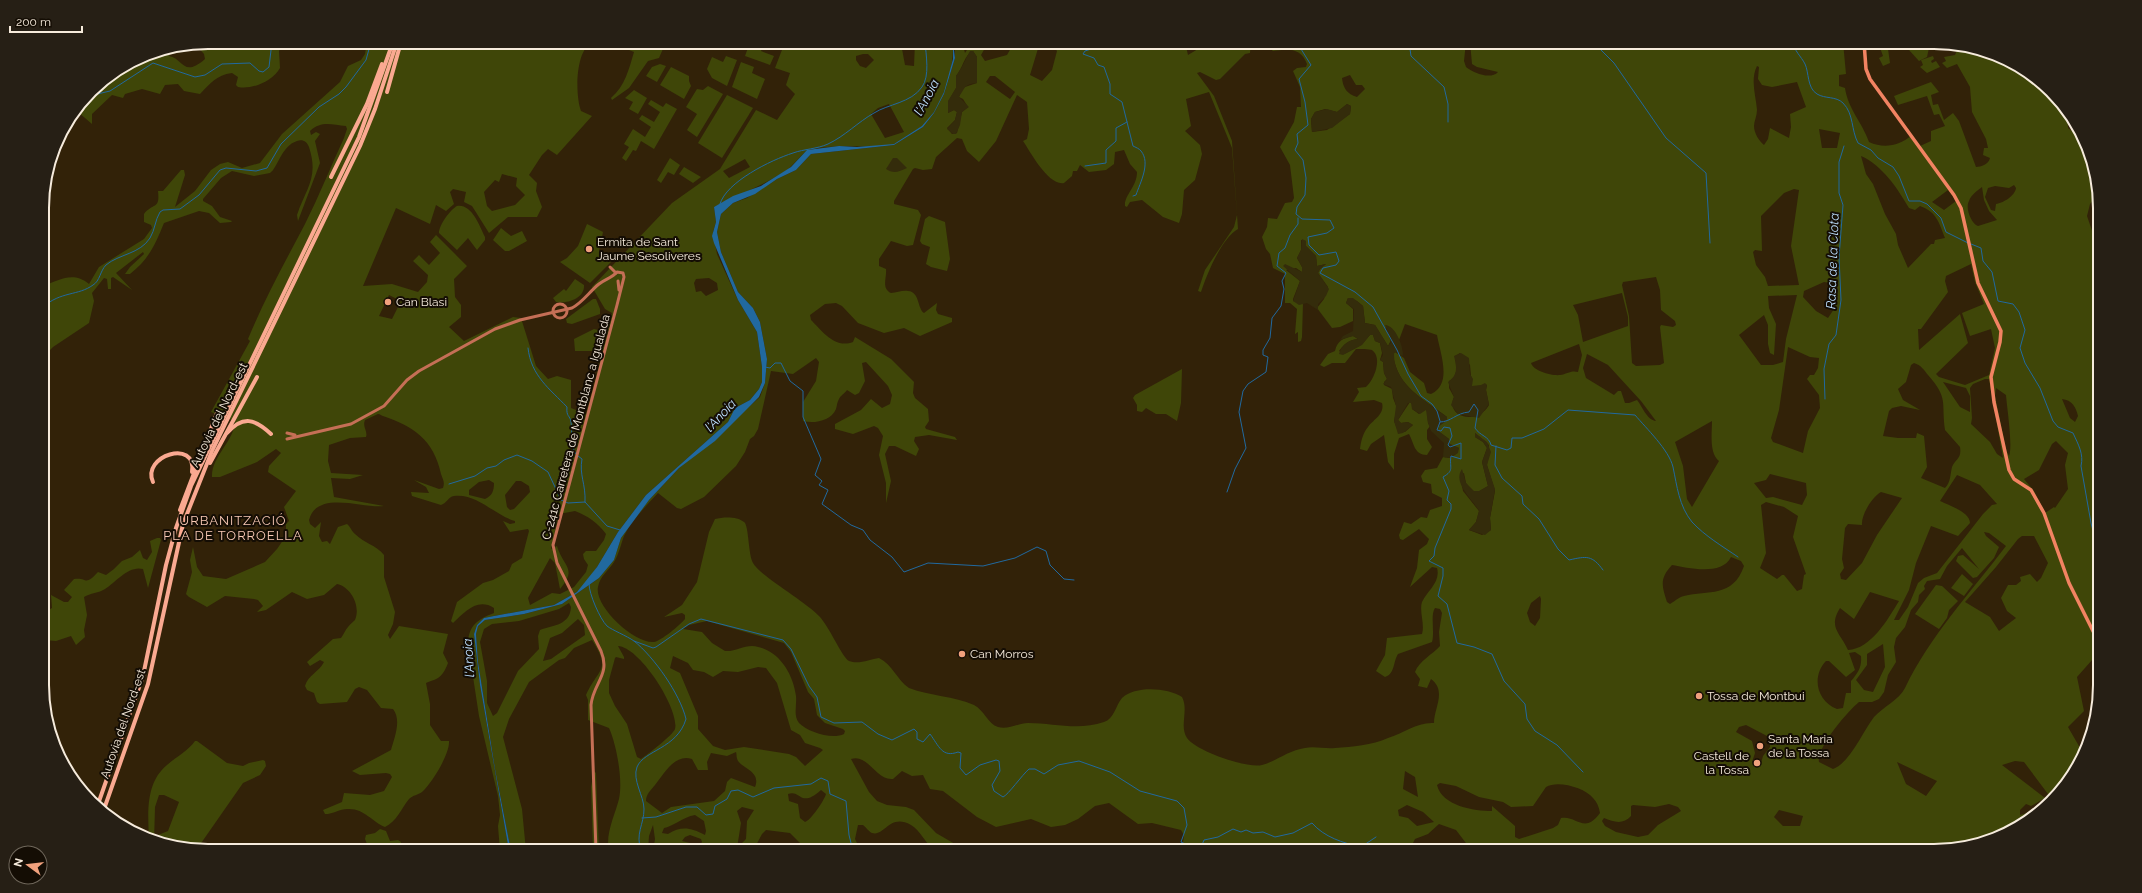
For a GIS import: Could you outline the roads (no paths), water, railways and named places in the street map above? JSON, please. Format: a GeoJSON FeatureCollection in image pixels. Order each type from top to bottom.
{"type":"FeatureCollection","features":[{"type":"Feature","properties":{"kind":"highway"},"geometry":{"type":"LineString","coordinates":[[331,177],[367,104],[389,49]]}},
{"type":"Feature","properties":{"kind":"highway","name":"Autovia del Nord-est"},"geometry":{"type":"LineString","coordinates":[[99,801],[135,704],[143,676],[162,584],[176,528],[194,481],[358,137],[389,49]]}},
{"type":"Feature","properties":{"kind":"highway","name":"Autovia del Nord-est"},"geometry":{"type":"LineString","coordinates":[[105,806],[148,684],[181,532],[193,496],[212,451],[366,133],[395,49]]}},
{"type":"Feature","properties":{"kind":"highway"},"geometry":{"type":"LineString","coordinates":[[386,92],[399,49]]}},
{"type":"Feature","properties":{"kind":"highway"},"geometry":{"type":"LineString","coordinates":[[181,532],[219,445],[257,377]]}},
{"type":"Feature","properties":{"kind":"highway"},"geometry":{"type":"LineString","coordinates":[[186,492],[217,413]]}},
{"type":"Feature","properties":{"kind":"highway"},"geometry":{"type":"LineString","coordinates":[[219,445],[233,427],[246,421],[260,424],[271,434]]}},
{"type":"Feature","properties":{"kind":"highway"},"geometry":{"type":"LineString","coordinates":[[153,482],[151,472],[159,460],[171,454],[183,453],[191,459],[193,467],[170,540],[162,584]]}},
{"type":"Feature","properties":{"kind":"main road"},"geometry":{"type":"LineString","coordinates":[[1865,49],[1869,77],[1958,202],[1971,249],[1978,283],[2001,331],[2000,342],[1992,366],[1991,388],[2009,470],[2014,478],[2032,492],[2044,513],[2070,587],[2093,631]]}},
{"type":"Feature","properties":{"kind":"main road"},"geometry":{"type":"LineString","coordinates":[[610,267],[616,277],[619,296]]}},
{"type":"Feature","properties":{"kind":"main road"},"geometry":{"type":"LineString","coordinates":[[287,439],[297,435],[333,429],[351,424],[370,415],[388,403],[407,380],[430,364],[506,324],[567,310],[580,302],[599,284],[623,273],[624,277],[622,281],[616,277]]}},
{"type":"Feature","properties":{"kind":"main road","name":"C-241c Carretera de Montblanc a Igualada"},"geometry":{"type":"LineString","coordinates":[[596,844],[591,705],[593,695],[603,674],[605,663],[601,651],[557,562],[554,541],[622,281]]}},
{"type":"Feature","properties":{"kind":"main road"},"geometry":{"type":"LineString","coordinates":[[553,313],[554,307],[558,305],[564,306],[567,310]]}},
{"type":"Feature","properties":{"kind":"main road"},"geometry":{"type":"LineString","coordinates":[[553,313],[556,316],[563,317],[566,316],[567,310]]}},
{"type":"Feature","properties":{"kind":"main road"},"geometry":{"type":"LineString","coordinates":[[286,433],[297,435]]}},
{"type":"Feature","properties":{"kind":"water"},"geometry":{"type":"Polygon","coordinates":[[[954,49],[955,58],[944,94],[934,113],[923,127],[894,145],[811,154],[796,170],[777,179],[755,194],[733,203],[721,214],[717,232],[721,252],[738,292],[753,308],[760,322],[767,359],[765,383],[759,397],[715,441],[679,468],[649,500],[621,538],[614,560],[599,578],[562,604],[524,614],[485,620],[478,626],[476,634],[478,662],[495,769],[510,844],[508,844],[480,685],[474,634],[477,625],[484,618],[554,605],[577,592],[597,567],[618,532],[646,495],[728,422],[735,408],[750,400],[759,389],[762,382],[762,367],[757,332],[738,300],[712,236],[716,222],[714,207],[733,196],[761,186],[791,167],[807,150],[839,146],[857,147],[894,144],[922,126],[934,112],[944,92],[953,59],[954,49]]]}},
{"type":"Feature","properties":{"kind":"waterway"},"geometry":{"type":"LineString","coordinates":[[98,94],[110,91],[153,63],[195,77],[205,75],[222,64],[250,63],[259,71],[263,72],[269,67],[271,49]]}},
{"type":"Feature","properties":{"kind":"waterway"},"geometry":{"type":"LineString","coordinates":[[49,303],[56,298],[81,291],[95,283],[102,270],[111,261],[135,251],[146,243],[152,235],[160,212],[163,210],[180,209],[199,195],[220,170],[226,168],[256,171],[267,168],[281,144],[319,107],[339,94],[346,87],[366,60],[369,49]]}},
{"type":"Feature","properties":{"kind":"waterway","name":"l'Anoia"},"geometry":{"type":"LineString","coordinates":[[720,204],[724,196],[731,188],[740,180],[762,166],[784,156],[828,144],[874,113],[912,97],[922,87],[926,77],[926,49]]}},
{"type":"Feature","properties":{"kind":"waterway"},"geometry":{"type":"LineString","coordinates":[[1091,49],[1085,51],[1083,54],[1094,58],[1098,65],[1104,67],[1110,84],[1110,94],[1122,102],[1133,146],[1140,150],[1144,156],[1144,173],[1136,195],[1133,196]]}},
{"type":"Feature","properties":{"kind":"waterway"},"geometry":{"type":"LineString","coordinates":[[1301,49],[1311,65],[1299,79],[1305,102],[1308,125],[1297,134],[1298,143],[1295,150],[1303,160],[1306,178],[1305,195],[1297,207],[1296,214],[1302,219],[1330,220],[1334,228],[1327,233],[1308,237],[1309,245],[1319,255],[1336,252],[1339,261],[1336,265],[1323,268],[1320,273],[1355,292],[1373,307],[1397,350],[1408,374],[1421,396],[1432,404],[1437,411],[1440,421]]}},
{"type":"Feature","properties":{"kind":"waterway"},"geometry":{"type":"LineString","coordinates":[[1410,49],[1411,56],[1444,87],[1448,104],[1448,122]]}},
{"type":"Feature","properties":{"kind":"waterway"},"geometry":{"type":"LineString","coordinates":[[1600,49],[1614,63],[1666,138],[1706,173],[1710,243]]}},
{"type":"Feature","properties":{"kind":"waterway"},"geometry":{"type":"LineString","coordinates":[[1795,49],[1805,64],[1811,88],[1820,96],[1834,98],[1847,107],[1858,143],[1871,150],[1878,158],[1893,167],[1899,176],[1909,201],[1920,201],[1927,204],[1941,218],[1946,232],[1968,243]]}},
{"type":"Feature","properties":{"kind":"waterway"},"geometry":{"type":"LineString","coordinates":[[1085,166],[1106,163],[1106,150],[1116,141],[1116,128],[1127,122]]}},
{"type":"Feature","properties":{"kind":"waterway","name":"Rasa de la Clota"},"geometry":{"type":"LineString","coordinates":[[1825,399],[1824,369],[1829,344],[1836,335],[1841,300],[1839,257],[1843,205],[1839,193],[1839,162],[1844,146]]}},
{"type":"Feature","properties":{"kind":"waterway"},"geometry":{"type":"LineString","coordinates":[[1227,492],[1235,469],[1246,448],[1239,412],[1243,391],[1248,384],[1266,372],[1268,357],[1263,355],[1263,350],[1270,338],[1272,318],[1281,306],[1284,289],[1282,281],[1286,273],[1277,266],[1279,253],[1285,248],[1290,235],[1298,224],[1298,218]]}},
{"type":"Feature","properties":{"kind":"waterway"},"geometry":{"type":"LineString","coordinates":[[1971,244],[1981,248],[1983,261],[1992,272],[1998,301],[2013,304],[2019,312],[2025,330],[2020,348],[2025,363],[2040,388],[2053,421],[2058,427],[2073,433],[2079,445],[2082,457],[2081,466],[2093,531]]}},
{"type":"Feature","properties":{"kind":"waterway"},"geometry":{"type":"LineString","coordinates":[[528,348],[530,358],[537,374],[548,388],[567,407],[567,413],[572,426],[572,443],[576,454]]}},
{"type":"Feature","properties":{"kind":"waterway"},"geometry":{"type":"LineString","coordinates":[[765,367],[770,368],[775,363],[781,363],[790,381],[803,391],[803,417],[821,459],[815,475],[822,481],[819,485],[828,490],[822,504],[851,525],[863,530],[870,540],[892,557],[904,572],[928,563],[983,566],[1015,558],[1037,547],[1046,551],[1050,565],[1064,579],[1074,580]]}},
{"type":"Feature","properties":{"kind":"waterway"},"geometry":{"type":"LineString","coordinates":[[1440,422],[1447,421],[1469,412],[1474,404],[1478,410],[1475,428],[1490,442],[1491,445],[1507,450],[1511,448],[1512,438],[1522,438],[1544,429],[1568,410],[1635,415],[1657,440],[1671,460],[1681,503],[1692,522],[1708,536],[1738,557]]}},
{"type":"Feature","properties":{"kind":"waterway"},"geometry":{"type":"LineString","coordinates":[[1440,422],[1437,430],[1441,431],[1444,427],[1450,428],[1452,436],[1448,445],[1450,447],[1461,443],[1461,459],[1451,456],[1451,468],[1447,475],[1443,477],[1449,491],[1447,500],[1451,504],[1451,509],[1435,548],[1434,556],[1429,561],[1443,568],[1443,576],[1438,596],[1447,604],[1457,643],[1474,647],[1492,654],[1504,681],[1525,704],[1527,719],[1535,731],[1557,745],[1583,772]]}},
{"type":"Feature","properties":{"kind":"waterway"},"geometry":{"type":"LineString","coordinates":[[1496,446],[1495,465],[1502,478],[1522,496],[1523,504],[1539,519],[1558,549],[1569,560],[1585,557],[1589,558],[1596,562],[1603,570]]}},
{"type":"Feature","properties":{"kind":"waterway"},"geometry":{"type":"LineString","coordinates":[[449,484],[475,476],[487,468],[496,466],[504,460],[517,455],[532,461],[548,472],[561,500],[568,503],[585,502],[607,526],[620,530]]}},
{"type":"Feature","properties":{"kind":"waterway"},"geometry":{"type":"LineString","coordinates":[[578,456],[582,459],[581,470],[585,490],[585,502]]}},
{"type":"Feature","properties":{"kind":"waterway"},"geometry":{"type":"LineString","coordinates":[[589,584],[593,600],[604,623],[609,628],[634,641],[650,656],[672,688],[683,709],[686,719],[682,729],[676,737],[646,757],[637,767],[636,777],[644,809],[639,834],[639,844]]}},
{"type":"Feature","properties":{"kind":"waterway"},"geometry":{"type":"LineString","coordinates":[[634,641],[653,648],[689,624],[701,619],[783,640],[791,649],[809,686],[817,697],[821,717],[834,723],[862,722],[878,734],[892,740],[914,729],[917,732],[917,739],[923,742],[930,734],[944,752],[961,753],[960,768],[966,775],[980,765],[996,760],[999,761],[1000,771],[992,785],[994,791],[1003,797],[1029,769],[1035,769],[1044,774],[1058,765],[1079,761],[1110,772],[1140,791],[1177,801],[1184,808],[1187,825],[1181,842],[1185,844]]}},
{"type":"Feature","properties":{"kind":"waterway"},"geometry":{"type":"LineString","coordinates":[[642,818],[656,817],[686,807],[697,807],[706,815],[713,814],[715,806],[727,799],[731,791],[738,790],[753,797],[774,788],[811,784],[821,778],[828,781],[830,794],[846,801],[851,844]]}},
{"type":"Feature","properties":{"kind":"waterway"},"geometry":{"type":"LineString","coordinates":[[1202,844],[1204,840],[1218,837],[1233,829],[1241,832],[1246,830],[1253,833],[1263,832],[1275,837],[1293,833],[1312,823],[1328,836],[1347,844]]}},
{"type":"Feature","properties":{"kind":"waterway"},"geometry":{"type":"LineString","coordinates":[[1366,844],[1376,837]]}},
{"type":"Feature","properties":{"kind":"place","name":"Ermita de Sant Jaume Sesoliveres"},"geometry":{"type":"Point","coordinates":[589,249]}},
{"type":"Feature","properties":{"kind":"place","name":"Can Blasi"},"geometry":{"type":"Point","coordinates":[388,302]}},
{"type":"Feature","properties":{"kind":"place","name":"Can Morros"},"geometry":{"type":"Point","coordinates":[962,654]}},
{"type":"Feature","properties":{"kind":"place","name":"Tossa de Montbui"},"geometry":{"type":"Point","coordinates":[1699,696]}},
{"type":"Feature","properties":{"kind":"place","name":"Santa Maria de la Tossa"},"geometry":{"type":"Point","coordinates":[1760,746]}},
{"type":"Feature","properties":{"kind":"place","name":"Castell de la Tossa"},"geometry":{"type":"Point","coordinates":[1757,763]}},
{"type":"Feature","properties":{"kind":"district","name":"URBANITZACIÓ PLA DE TORROELLA"},"geometry":{"type":"Point","coordinates":[233,528]}}]}
